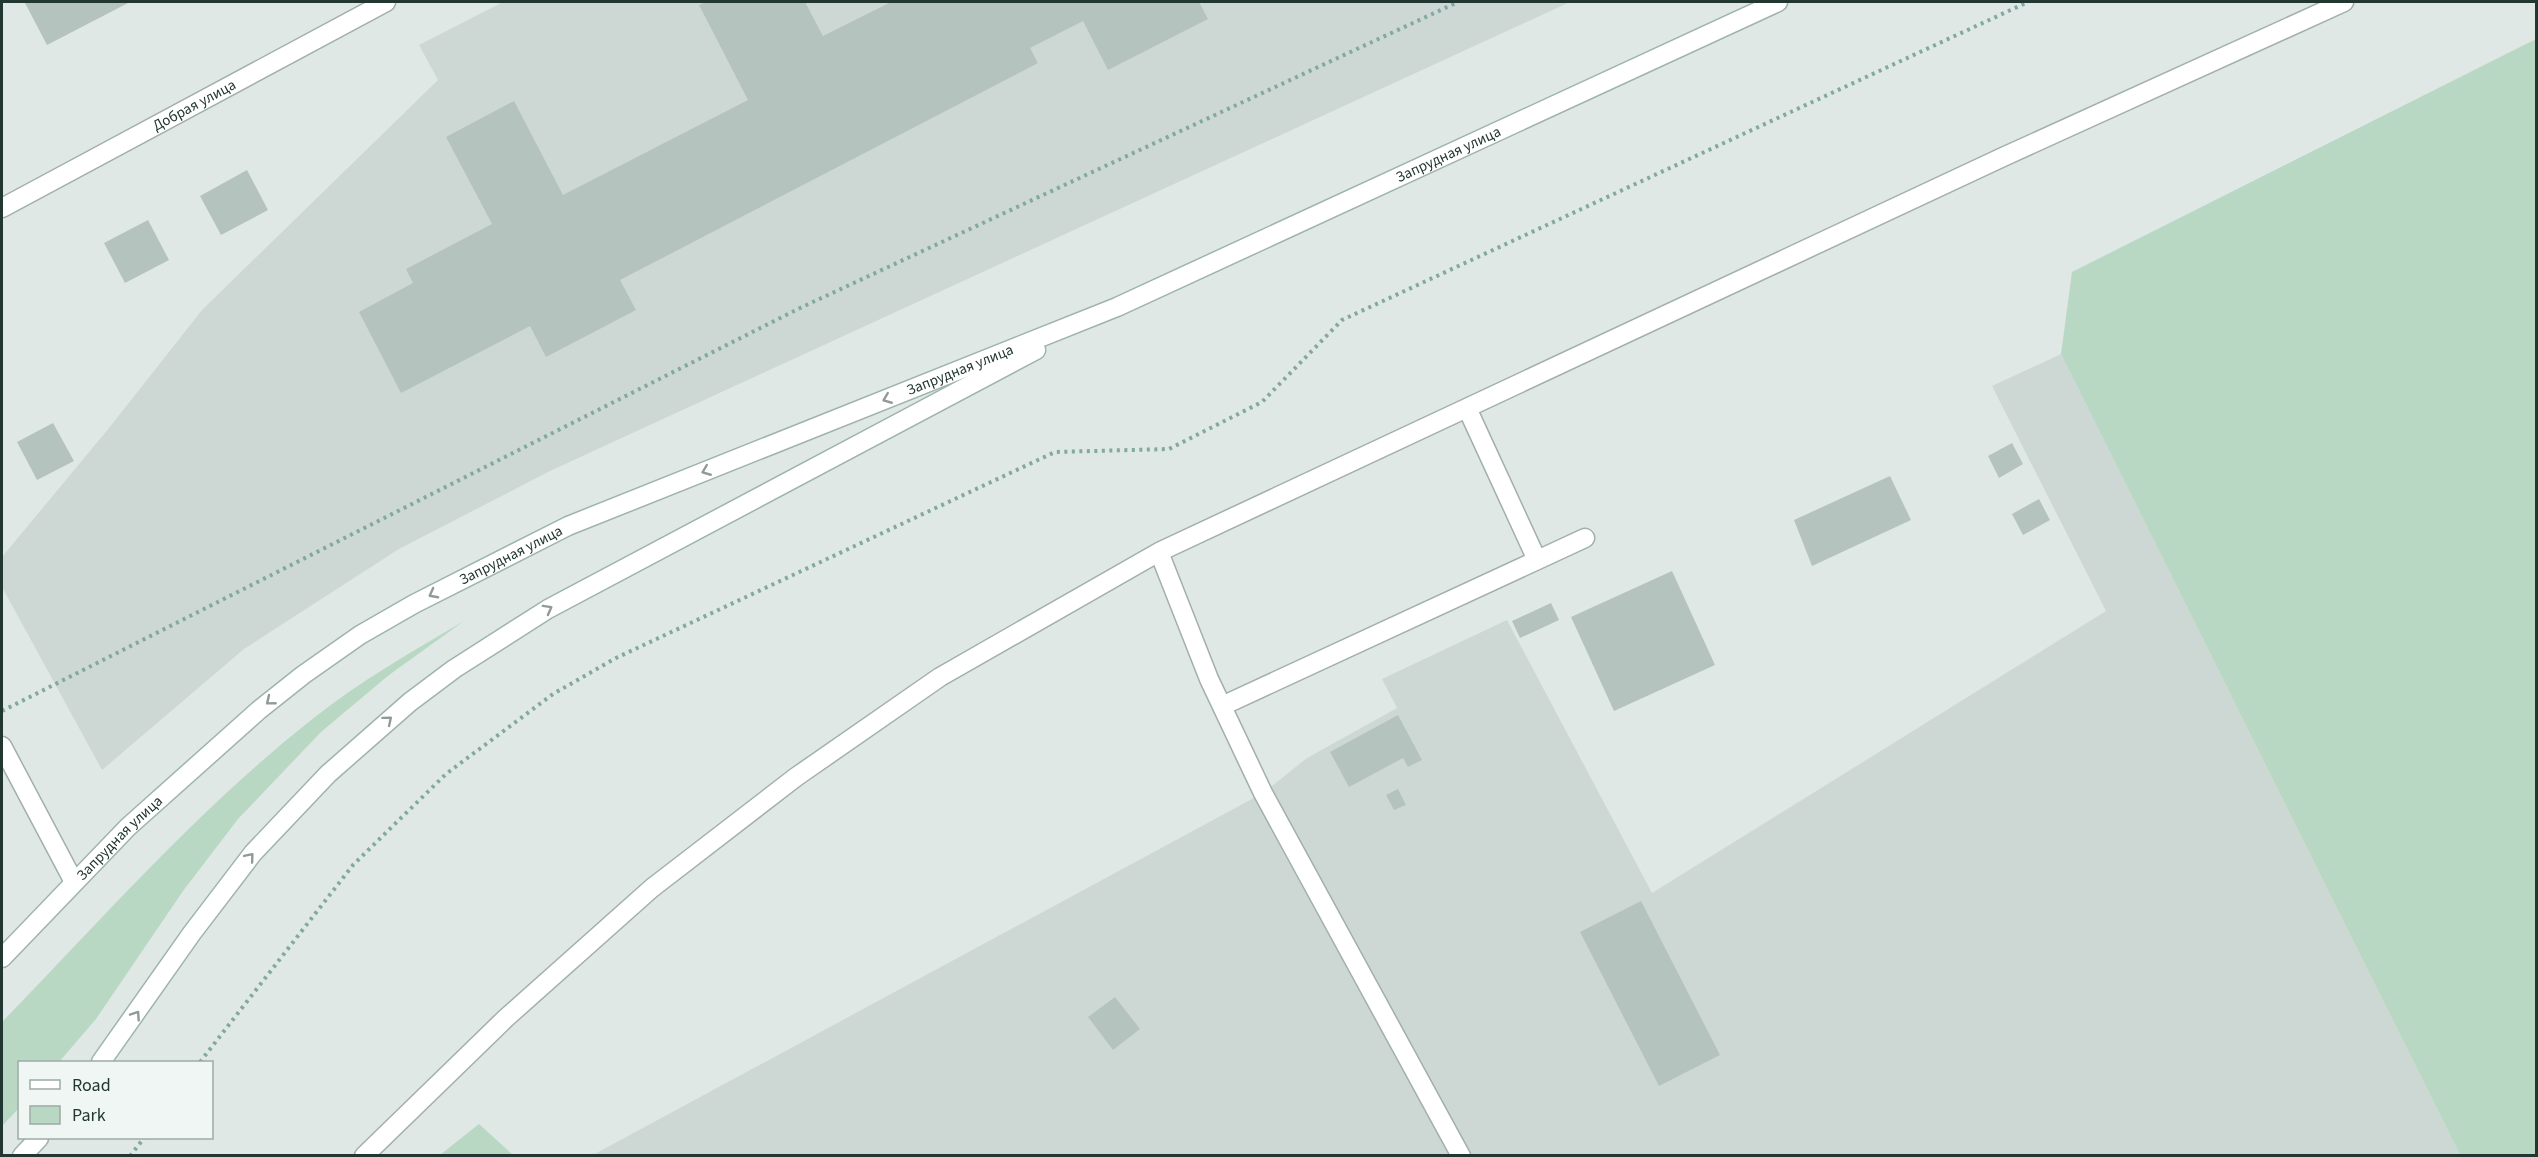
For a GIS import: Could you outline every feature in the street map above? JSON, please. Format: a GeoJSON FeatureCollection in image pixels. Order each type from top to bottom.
{"type":"FeatureCollection","features":[{"type":"Feature","properties":{"kind":"main road","name":"Добрая улица"},"geometry":{"type":"LineString","coordinates":[[2,208],[386,2]]}},
{"type":"Feature","properties":{"kind":"main road","name":"Запрудная улица"},"geometry":{"type":"LineString","coordinates":[[2,958],[128,827],[259,710],[303,675],[360,635],[414,604],[568,526],[1117,307],[1778,2]]}},
{"type":"Feature","properties":{"kind":"main road"},"geometry":{"type":"LineString","coordinates":[[364,1155],[506,1018],[652,888],[796,777],[940,677],[1160,552],[2014,152],[2344,2]]}},
{"type":"Feature","properties":{"kind":"main road","name":"Запрудная улица"},"geometry":{"type":"LineString","coordinates":[[102,1061],[219,896],[282,821],[368,737],[454,669],[548,609],[1117,307]]}},
{"type":"Feature","properties":{"kind":"main road"},"geometry":{"type":"LineString","coordinates":[[1467,408],[1538,560]]}},
{"type":"Feature","properties":{"kind":"main road"},"geometry":{"type":"LineString","coordinates":[[1222,706],[1585,538]]}},
{"type":"Feature","properties":{"kind":"main road"},"geometry":{"type":"LineString","coordinates":[[1160,552],[1222,706],[1263,793],[1461,1155]]}},
{"type":"Feature","properties":{"kind":"main road"},"geometry":{"type":"LineString","coordinates":[[2,746],[74,882]]}},
{"type":"Feature","properties":{"kind":"main road"},"geometry":{"type":"LineString","coordinates":[[22,1155],[37,1139]]}},
{"type":"Feature","properties":{"kind":"path"},"geometry":{"type":"LineString","coordinates":[[2,711],[800,308],[1458,2]]}},
{"type":"Feature","properties":{"kind":"path"},"geometry":{"type":"LineString","coordinates":[[202,1061],[353,865],[446,774],[562,688],[616,658],[1055,452],[1169,448],[1262,402],[1342,320],[2028,2]]}},
{"type":"Feature","properties":{"kind":"path"},"geometry":{"type":"LineString","coordinates":[[130,1155],[142,1139]]}},
{"type":"Feature","properties":{"kind":"shaded area"},"geometry":{"type":"Polygon","coordinates":[[[503,2],[1570,2],[550,471],[399,549],[244,649],[102,770],[2,587],[2,557],[109,428],[202,310],[438,80],[419,45],[503,2]]]}},
{"type":"Feature","properties":{"kind":"shaded area"},"geometry":{"type":"Polygon","coordinates":[[[2061,354],[2460,1155],[591,1156],[1263,793],[1307,758],[1397,708],[1382,679],[1507,620],[1652,893],[2106,611],[1992,386],[2061,354]]]}},
{"type":"Feature","properties":{"kind":"green space"},"geometry":{"type":"Polygon","coordinates":[[[2536,39],[2536,1155],[2460,1155],[2061,354],[2072,272],[2536,39]]]}},
{"type":"Feature","properties":{"kind":"green space"},"geometry":{"type":"Polygon","coordinates":[[[464,621],[389,675],[321,732],[238,819],[183,891],[96,1019],[60,1061],[18,1061],[18,1109],[2,1126],[2,1022],[153,864],[232,788],[315,717],[388,666],[464,621]]]}},
{"type":"Feature","properties":{"kind":"green space"},"geometry":{"type":"Polygon","coordinates":[[[479,1124],[513,1155],[440,1155],[479,1124]]]}},
{"type":"Feature","properties":{"kind":"building"},"geometry":{"type":"Polygon","coordinates":[[[130,2],[47,45],[25,3],[130,2]]]}},
{"type":"Feature","properties":{"kind":"building"},"geometry":{"type":"Polygon","coordinates":[[[706,2],[805,2],[823,36],[891,2],[1199,2],[1208,19],[1108,70],[1083,21],[1030,48],[1038,63],[620,280],[636,310],[546,357],[530,326],[401,393],[359,312],[413,283],[406,269],[492,224],[446,137],[514,101],[563,195],[748,100],[699,5],[706,2]]]}},
{"type":"Feature","properties":{"kind":"building"},"geometry":{"type":"Polygon","coordinates":[[[247,170],[268,210],[221,235],[200,196],[247,170]]]}},
{"type":"Feature","properties":{"kind":"building"},"geometry":{"type":"Polygon","coordinates":[[[148,220],[169,260],[125,283],[104,243],[148,220]]]}},
{"type":"Feature","properties":{"kind":"building"},"geometry":{"type":"Polygon","coordinates":[[[53,423],[74,461],[37,480],[17,442],[53,423]]]}},
{"type":"Feature","properties":{"kind":"building"},"geometry":{"type":"Polygon","coordinates":[[[2012,443],[2023,464],[1999,478],[1988,456],[2012,443]]]}},
{"type":"Feature","properties":{"kind":"building"},"geometry":{"type":"Polygon","coordinates":[[[1890,476],[1911,520],[1812,566],[1794,520],[1890,476]]]}},
{"type":"Feature","properties":{"kind":"building"},"geometry":{"type":"Polygon","coordinates":[[[2039,499],[2050,520],[2023,535],[2012,514],[2039,499]]]}},
{"type":"Feature","properties":{"kind":"building"},"geometry":{"type":"Polygon","coordinates":[[[1672,571],[1715,665],[1614,711],[1571,617],[1672,571]]]}},
{"type":"Feature","properties":{"kind":"building"},"geometry":{"type":"Polygon","coordinates":[[[1551,603],[1559,620],[1520,638],[1512,621],[1551,603]]]}},
{"type":"Feature","properties":{"kind":"building"},"geometry":{"type":"Polygon","coordinates":[[[1398,715],[1422,760],[1408,767],[1403,758],[1349,787],[1330,752],[1398,715]]]}},
{"type":"Feature","properties":{"kind":"building"},"geometry":{"type":"Polygon","coordinates":[[[1398,789],[1406,805],[1394,810],[1386,795],[1398,789]]]}},
{"type":"Feature","properties":{"kind":"building"},"geometry":{"type":"Polygon","coordinates":[[[1641,901],[1720,1055],[1659,1086],[1580,932],[1641,901]]]}},
{"type":"Feature","properties":{"kind":"building"},"geometry":{"type":"Polygon","coordinates":[[[1115,997],[1140,1029],[1113,1050],[1088,1017],[1115,997]]]}}]}
